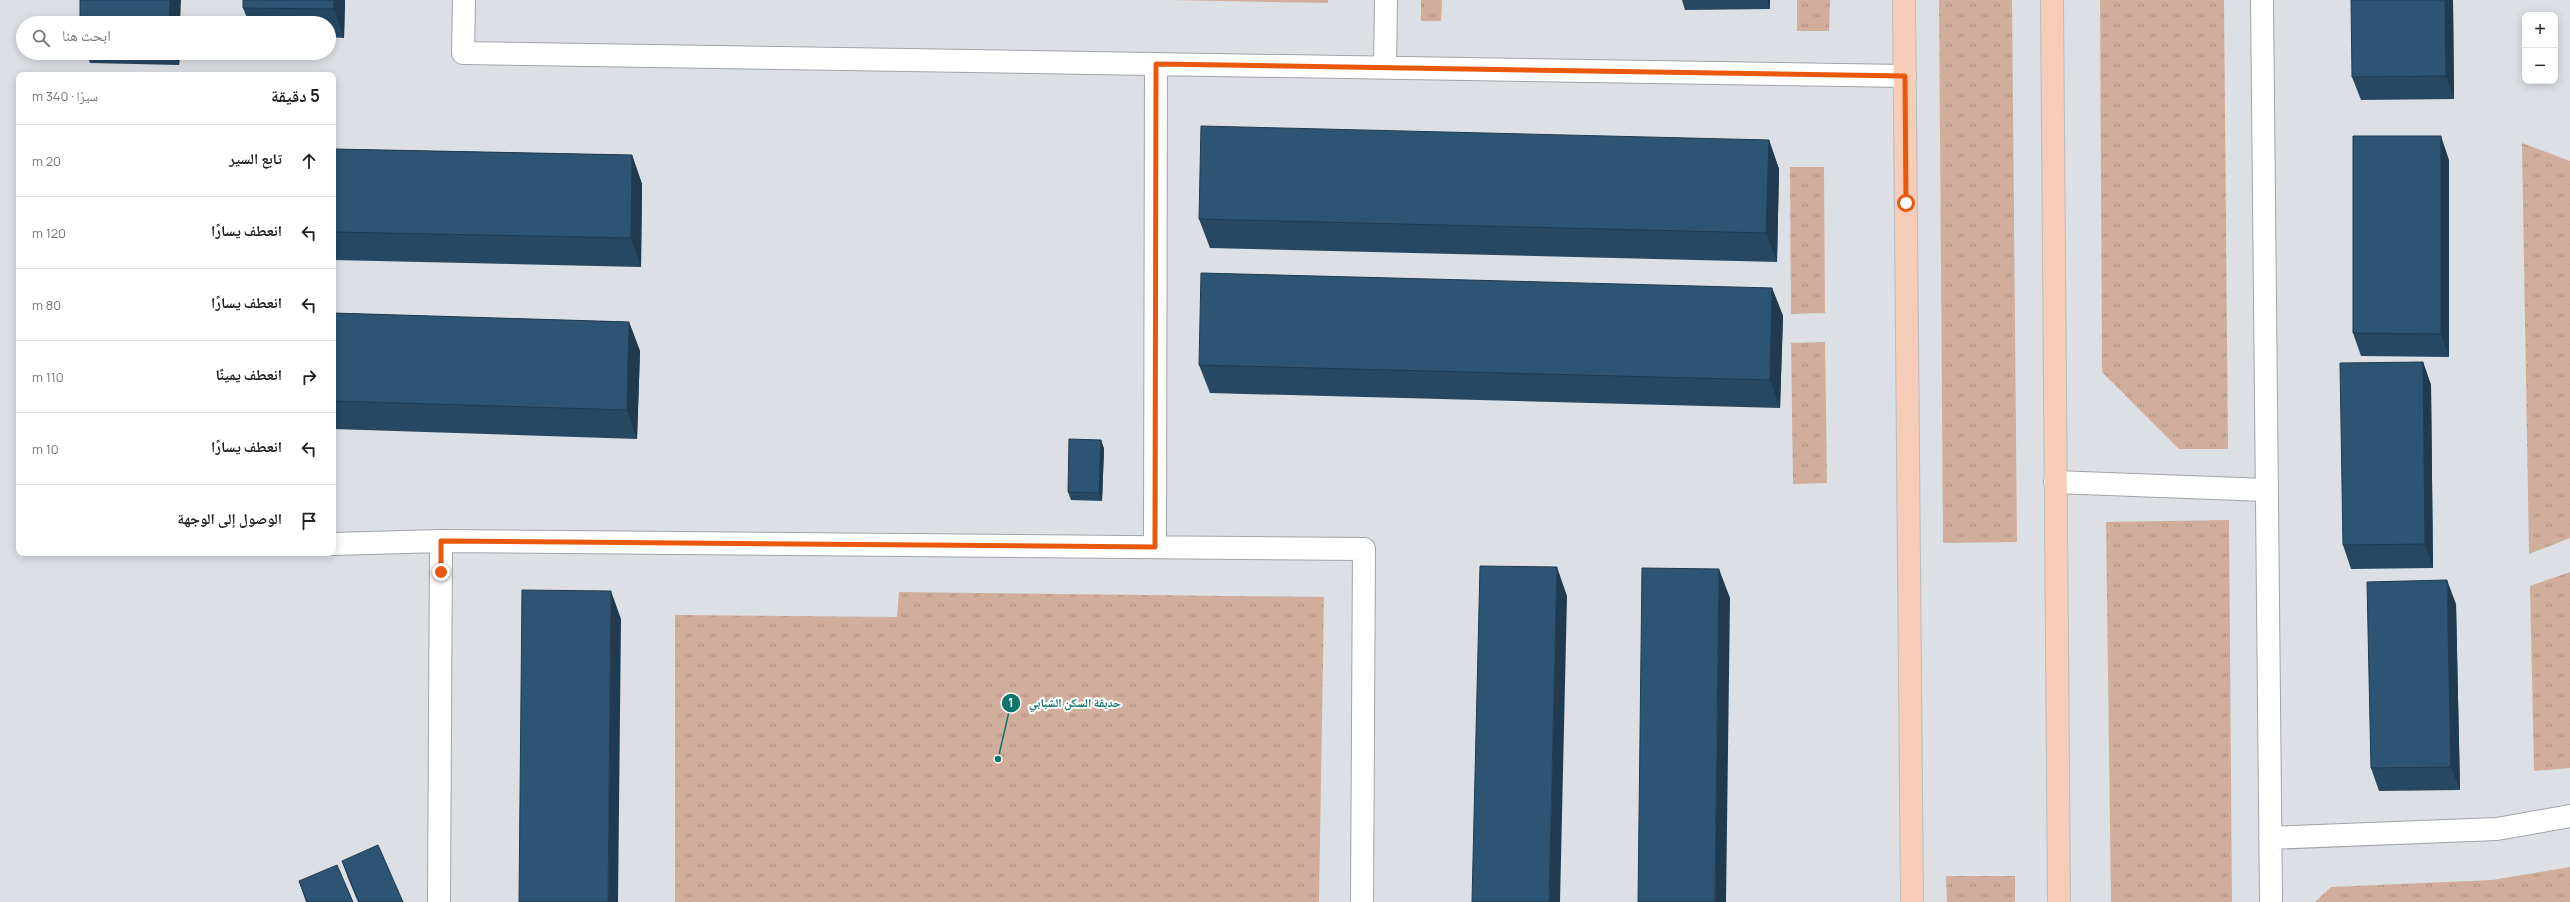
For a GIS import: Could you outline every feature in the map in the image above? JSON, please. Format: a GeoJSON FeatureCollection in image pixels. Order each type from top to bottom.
{"type":"FeatureCollection","features":[{"type":"Feature","properties":{"kind":"main road"},"geometry":{"type":"LineString","coordinates":[[1904,0],[1912,902]]}},
{"type":"Feature","properties":{"kind":"main road"},"geometry":{"type":"LineString","coordinates":[[2052,0],[2059,902]]}},
{"type":"Feature","properties":{"kind":"street"},"geometry":{"type":"LineString","coordinates":[[464,0],[463,52],[1905,76]]}},
{"type":"Feature","properties":{"kind":"street"},"geometry":{"type":"LineString","coordinates":[[1385,68],[1386,0]]}},
{"type":"Feature","properties":{"kind":"street"},"geometry":{"type":"LineString","coordinates":[[2262,0],[2271,902]]}},
{"type":"Feature","properties":{"kind":"street"},"geometry":{"type":"LineString","coordinates":[[1155,547],[1156,64]]}},
{"type":"Feature","properties":{"kind":"street"},"geometry":{"type":"LineString","coordinates":[[2055,482],[2266,490]]}},
{"type":"Feature","properties":{"kind":"street"},"geometry":{"type":"LineString","coordinates":[[439,902],[441,541]]}},
{"type":"Feature","properties":{"kind":"street"},"geometry":{"type":"LineString","coordinates":[[336,544],[441,541],[1364,549],[1362,902]]}},
{"type":"Feature","properties":{"kind":"street"},"geometry":{"type":"LineString","coordinates":[[2270,838],[2497,828],[2570,816]]}},
{"type":"Feature","properties":{"kind":"green space"},"geometry":{"type":"Polygon","coordinates":[[[1170,0],[1328,0],[1328,3],[1170,0]]]}},
{"type":"Feature","properties":{"kind":"green space"},"geometry":{"type":"Polygon","coordinates":[[[1421,0],[1442,0],[1441,21],[1421,21],[1421,0]]]}},
{"type":"Feature","properties":{"kind":"green space"},"geometry":{"type":"Polygon","coordinates":[[[1797,0],[1830,0],[1829,31],[1797,31],[1797,0]]]}},
{"type":"Feature","properties":{"kind":"green space"},"geometry":{"type":"Polygon","coordinates":[[[1939,0],[2012,0],[2017,542],[1943,543],[1939,0]]]}},
{"type":"Feature","properties":{"kind":"green space"},"geometry":{"type":"Polygon","coordinates":[[[2100,0],[2224,0],[2228,449],[2179,449],[2102,372],[2100,0]]]}},
{"type":"Feature","properties":{"kind":"green space"},"geometry":{"type":"Polygon","coordinates":[[[2522,143],[2570,161],[2570,538],[2529,554],[2522,143]]]}},
{"type":"Feature","properties":{"kind":"green space"},"geometry":{"type":"Polygon","coordinates":[[[1790,167],[1824,167],[1825,313],[1791,314],[1790,167]]]}},
{"type":"Feature","properties":{"kind":"green space"},"geometry":{"type":"Polygon","coordinates":[[[1825,342],[1827,483],[1793,484],[1791,343],[1825,342]]]}},
{"type":"Feature","properties":{"kind":"green space"},"geometry":{"type":"Polygon","coordinates":[[[2229,520],[2232,902],[2111,902],[2106,522],[2229,520]]]}},
{"type":"Feature","properties":{"kind":"green space"},"geometry":{"type":"Polygon","coordinates":[[[2570,572],[2570,768],[2534,771],[2530,586],[2570,572]]]}},
{"type":"Feature","properties":{"kind":"green space"},"geometry":{"type":"Polygon","coordinates":[[[899,592],[1324,597],[1319,902],[675,902],[675,615],[897,617],[899,592]]]}},
{"type":"Feature","properties":{"kind":"green space"},"geometry":{"type":"Polygon","coordinates":[[[2570,867],[2570,902],[2315,902],[2331,887],[2492,880],[2570,867]]]}},
{"type":"Feature","properties":{"kind":"green space"},"geometry":{"type":"Polygon","coordinates":[[[1946,876],[2015,876],[2015,902],[1947,902],[1946,876]]]}},
{"type":"Feature","properties":{"kind":"building"},"geometry":{"type":"Polygon","coordinates":[[[80,0],[170,0],[169,16],[80,16],[80,0]]]}},
{"type":"Feature","properties":{"kind":"building"},"geometry":{"type":"Polygon","coordinates":[[[243,0],[334,0],[334,9],[243,8],[243,0]]]}},
{"type":"Feature","properties":{"kind":"building"},"geometry":{"type":"Polygon","coordinates":[[[2351,0],[2445,0],[2446,76],[2352,77],[2351,0]]]}},
{"type":"Feature","properties":{"kind":"building"},"geometry":{"type":"Polygon","coordinates":[[[1201,126],[1769,140],[1766,233],[1199,219],[1201,126]]]}},
{"type":"Feature","properties":{"kind":"building"},"geometry":{"type":"Polygon","coordinates":[[[2353,136],[2441,136],[2441,334],[2353,333],[2353,136]]]}},
{"type":"Feature","properties":{"kind":"building"},"geometry":{"type":"Polygon","coordinates":[[[336,149],[632,155],[631,238],[336,232],[336,149]]]}},
{"type":"Feature","properties":{"kind":"building"},"geometry":{"type":"Polygon","coordinates":[[[1201,273],[1772,288],[1770,380],[1199,365],[1201,273]]]}},
{"type":"Feature","properties":{"kind":"building"},"geometry":{"type":"Polygon","coordinates":[[[336,313],[629,322],[627,410],[336,401],[336,313]]]}},
{"type":"Feature","properties":{"kind":"building"},"geometry":{"type":"Polygon","coordinates":[[[2423,362],[2425,544],[2343,545],[2340,363],[2423,362]]]}},
{"type":"Feature","properties":{"kind":"building"},"geometry":{"type":"Polygon","coordinates":[[[1069,439],[1101,440],[1099,493],[1068,492],[1069,439]]]}},
{"type":"Feature","properties":{"kind":"building"},"geometry":{"type":"Polygon","coordinates":[[[1480,566],[1557,567],[1549,902],[1472,902],[1480,566]]]}},
{"type":"Feature","properties":{"kind":"building"},"geometry":{"type":"Polygon","coordinates":[[[1642,568],[1719,569],[1715,902],[1638,902],[1642,568]]]}},
{"type":"Feature","properties":{"kind":"building"},"geometry":{"type":"Polygon","coordinates":[[[2447,580],[2451,767],[2371,768],[2367,582],[2447,580]]]}},
{"type":"Feature","properties":{"kind":"building"},"geometry":{"type":"Polygon","coordinates":[[[522,590],[611,591],[608,902],[519,902],[522,590]]]}},
{"type":"Feature","properties":{"kind":"building"},"geometry":{"type":"Polygon","coordinates":[[[378,845],[403,902],[359,902],[342,861],[378,845]]]}},
{"type":"Feature","properties":{"kind":"building"},"geometry":{"type":"Polygon","coordinates":[[[337,865],[353,902],[307,902],[299,881],[337,865]]]}},
{"type":"Feature","properties":{"kind":"place","name":"حدبقة السكن الشبابي"},"geometry":{"type":"Point","coordinates":[998,759]}},
{"type":"Feature","properties":{"kind":"route"},"geometry":{"type":"LineString","coordinates":[[441,572],[441,541],[1155,547],[1156,64],[1905,76],[1906,203]]}}]}
